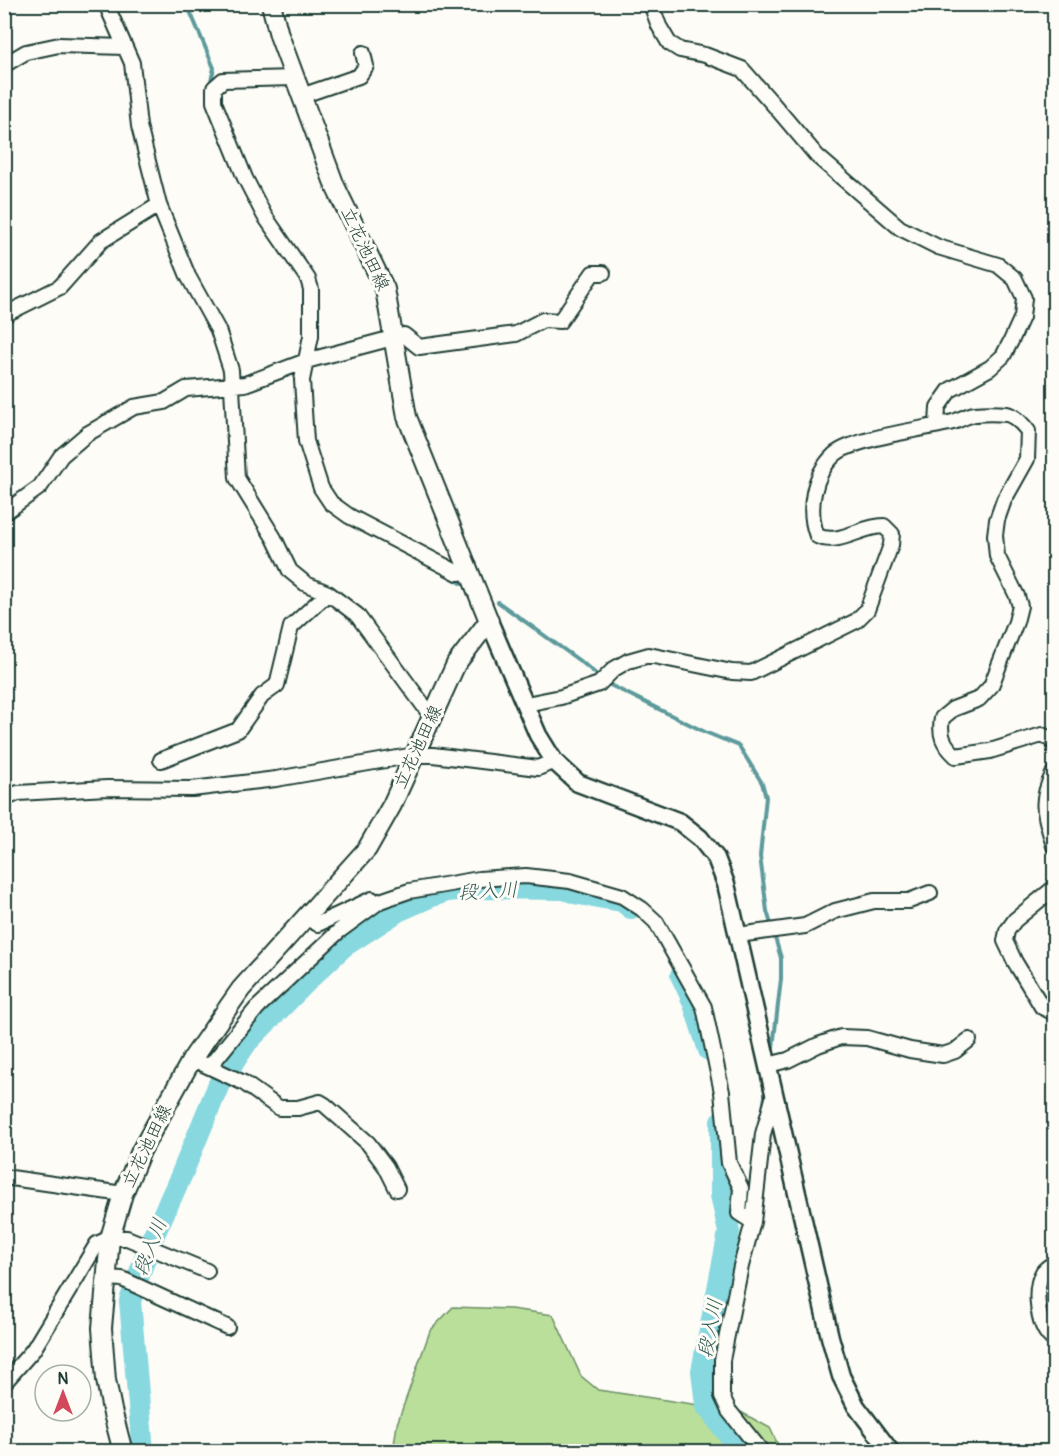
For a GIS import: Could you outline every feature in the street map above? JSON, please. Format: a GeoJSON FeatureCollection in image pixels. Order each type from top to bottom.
{"type":"FeatureCollection","features":[{"type":"Feature","properties":{"kind":"main road","name":"立花池田線"},"geometry":{"type":"LineString","coordinates":[[123,1452],[106,1380],[102,1328],[110,1238],[123,1194],[141,1151],[192,1059],[241,989],[367,849],[392,805],[456,664],[489,621],[407,417],[386,289],[335,186],[294,78],[271,4]]}},
{"type":"Feature","properties":{"kind":"street"},"geometry":{"type":"LineString","coordinates":[[106,4],[132,63],[139,126],[159,205],[188,276],[218,330],[231,370],[237,478],[274,538],[290,571],[306,584],[328,593],[357,615],[432,717]]}},
{"type":"Feature","properties":{"kind":"street"},"geometry":{"type":"LineString","coordinates":[[651,4],[659,26],[669,43],[680,50],[705,55],[741,69],[817,156],[900,228],[938,247],[998,265],[1015,279],[1024,298],[1022,317],[1011,342],[1003,356],[990,368],[950,390],[938,407],[937,425]]}},
{"type":"Feature","properties":{"kind":"street"},"geometry":{"type":"LineString","coordinates":[[4,65],[26,52],[58,45],[124,47]]}},
{"type":"Feature","properties":{"kind":"street"},"geometry":{"type":"LineString","coordinates":[[301,96],[359,76],[366,66],[363,53]]}},
{"type":"Feature","properties":{"kind":"street"},"geometry":{"type":"LineString","coordinates":[[294,78],[223,80],[214,88],[214,102],[245,178],[264,215],[308,279],[311,289],[311,336],[302,380],[306,441],[321,488],[331,503],[349,516],[458,573],[469,572]]}},
{"type":"Feature","properties":{"kind":"street"},"geometry":{"type":"LineString","coordinates":[[4,315],[60,287],[101,241],[159,205]]}},
{"type":"Feature","properties":{"kind":"street"},"geometry":{"type":"LineString","coordinates":[[4,513],[40,487],[61,456],[87,434],[134,407],[164,402],[186,389],[245,384],[306,361],[404,335],[419,347],[516,334],[543,320],[560,321],[593,273],[603,273]]}},
{"type":"Feature","properties":{"kind":"street"},"geometry":{"type":"LineString","coordinates":[[526,704],[561,697],[599,684],[614,669],[628,661],[649,655],[732,672],[750,673],[856,621],[867,610],[891,545],[892,534],[884,526],[871,526],[838,539],[825,539],[817,536],[811,520],[813,495],[820,473],[835,455],[854,445],[974,414],[1009,414],[1028,431],[1027,459],[1004,500],[995,535],[997,556],[1020,606],[991,686],[980,699],[954,709],[942,718],[939,731],[945,746],[956,756],[990,751],[1042,735],[1052,739],[1054,743]]}},
{"type":"Feature","properties":{"kind":"street"},"geometry":{"type":"LineString","coordinates":[[161,760],[238,730],[262,696],[278,685],[291,627],[328,593]]}},
{"type":"Feature","properties":{"kind":"street"},"geometry":{"type":"LineString","coordinates":[[489,621],[538,735],[554,761],[578,783],[680,822],[700,838],[716,858],[726,884],[830,1337],[841,1376],[856,1406],[891,1452]]}},
{"type":"Feature","properties":{"kind":"street"},"geometry":{"type":"LineString","coordinates":[[4,800],[18,794],[107,788],[192,789],[276,780],[415,755],[433,755],[538,768],[554,761]]}},
{"type":"Feature","properties":{"kind":"street"},"geometry":{"type":"LineString","coordinates":[[1054,772],[1045,790],[1044,811],[1054,846]]}},
{"type":"Feature","properties":{"kind":"street"},"geometry":{"type":"LineString","coordinates":[[210,1066],[257,1008],[339,932],[380,901],[409,891],[451,883],[526,876],[580,884],[622,896],[642,909],[656,922],[704,1006],[722,1092],[729,1163],[741,1188],[739,1213],[753,1222]]}},
{"type":"Feature","properties":{"kind":"street"},"geometry":{"type":"LineString","coordinates":[[1054,888],[1015,920],[1007,932],[1005,941],[1042,1007],[1054,1013]]}},
{"type":"Feature","properties":{"kind":"street"},"geometry":{"type":"LineString","coordinates":[[738,935],[805,926],[836,911],[874,901],[909,901],[930,893]]}},
{"type":"Feature","properties":{"kind":"street"},"geometry":{"type":"LineString","coordinates":[[304,917],[318,924],[372,899],[380,901]]}},
{"type":"Feature","properties":{"kind":"street"},"geometry":{"type":"LineString","coordinates":[[768,1065],[788,1060],[818,1045],[841,1037],[867,1038],[910,1050],[943,1055],[955,1052],[969,1040]]}},
{"type":"Feature","properties":{"kind":"street"},"geometry":{"type":"LineString","coordinates":[[192,1059],[244,1083],[279,1108],[298,1108],[320,1102],[325,1105],[368,1143],[386,1167],[398,1189]]}},
{"type":"Feature","properties":{"kind":"street"},"geometry":{"type":"LineString","coordinates":[[762,1452],[729,1411],[722,1396],[722,1360],[741,1266],[753,1222],[763,1134],[774,1095]]}},
{"type":"Feature","properties":{"kind":"street"},"geometry":{"type":"LineString","coordinates":[[4,1177],[123,1194]]}},
{"type":"Feature","properties":{"kind":"street"},"geometry":{"type":"LineString","coordinates":[[4,1383],[33,1350],[97,1244],[110,1238],[127,1238],[207,1271]]}},
{"type":"Feature","properties":{"kind":"street"},"geometry":{"type":"LineString","coordinates":[[1054,1263],[1043,1273],[1038,1285],[1043,1327],[1054,1340]]}},
{"type":"Feature","properties":{"kind":"street"},"geometry":{"type":"LineString","coordinates":[[106,1278],[122,1279],[227,1327]]}},
{"type":"Feature","properties":{"kind":"green space"},"geometry":{"type":"Polygon","coordinates":[[[453,1307],[511,1309],[553,1315],[581,1376],[598,1390],[739,1411],[770,1428],[781,1451],[393,1452],[397,1424],[430,1331],[453,1307]]]}},
{"type":"Feature","properties":{"kind":"waterway"},"geometry":{"type":"LineString","coordinates":[[187,4],[214,68],[210,85]]}},
{"type":"Feature","properties":{"kind":"waterway"},"geometry":{"type":"LineString","coordinates":[[446,574],[461,583]]}},
{"type":"Feature","properties":{"kind":"waterway"},"geometry":{"type":"LineString","coordinates":[[498,602],[608,684],[705,732],[739,746],[762,783],[766,797],[760,856],[767,911],[781,958],[781,979],[772,1056]]}},
{"type":"Feature","properties":{"kind":"waterway","name":"段入川"},"geometry":{"type":"LineString","coordinates":[[143,1452],[130,1301],[151,1241],[219,1084],[247,1042],[344,946],[398,911],[432,896],[447,891],[477,888],[564,889],[579,894],[622,901],[631,908]]}},
{"type":"Feature","properties":{"kind":"waterway","name":"段入川"},"geometry":{"type":"LineString","coordinates":[[681,975],[693,1001],[709,1050]]}},
{"type":"Feature","properties":{"kind":"waterway"},"geometry":{"type":"LineString","coordinates":[[763,1109],[766,1090]]}},
{"type":"Feature","properties":{"kind":"waterway","name":"段入川"},"geometry":{"type":"LineString","coordinates":[[721,1121],[721,1195],[729,1232],[702,1371],[706,1405],[742,1452]]}},
{"type":"Feature","properties":{"kind":"waterway"},"geometry":{"type":"LineString","coordinates":[[746,1213],[750,1193]]}},
{"type":"Feature","properties":{"kind":"waterway"},"geometry":{"type":"LineString","coordinates":[[729,1232],[741,1218]]}}]}
